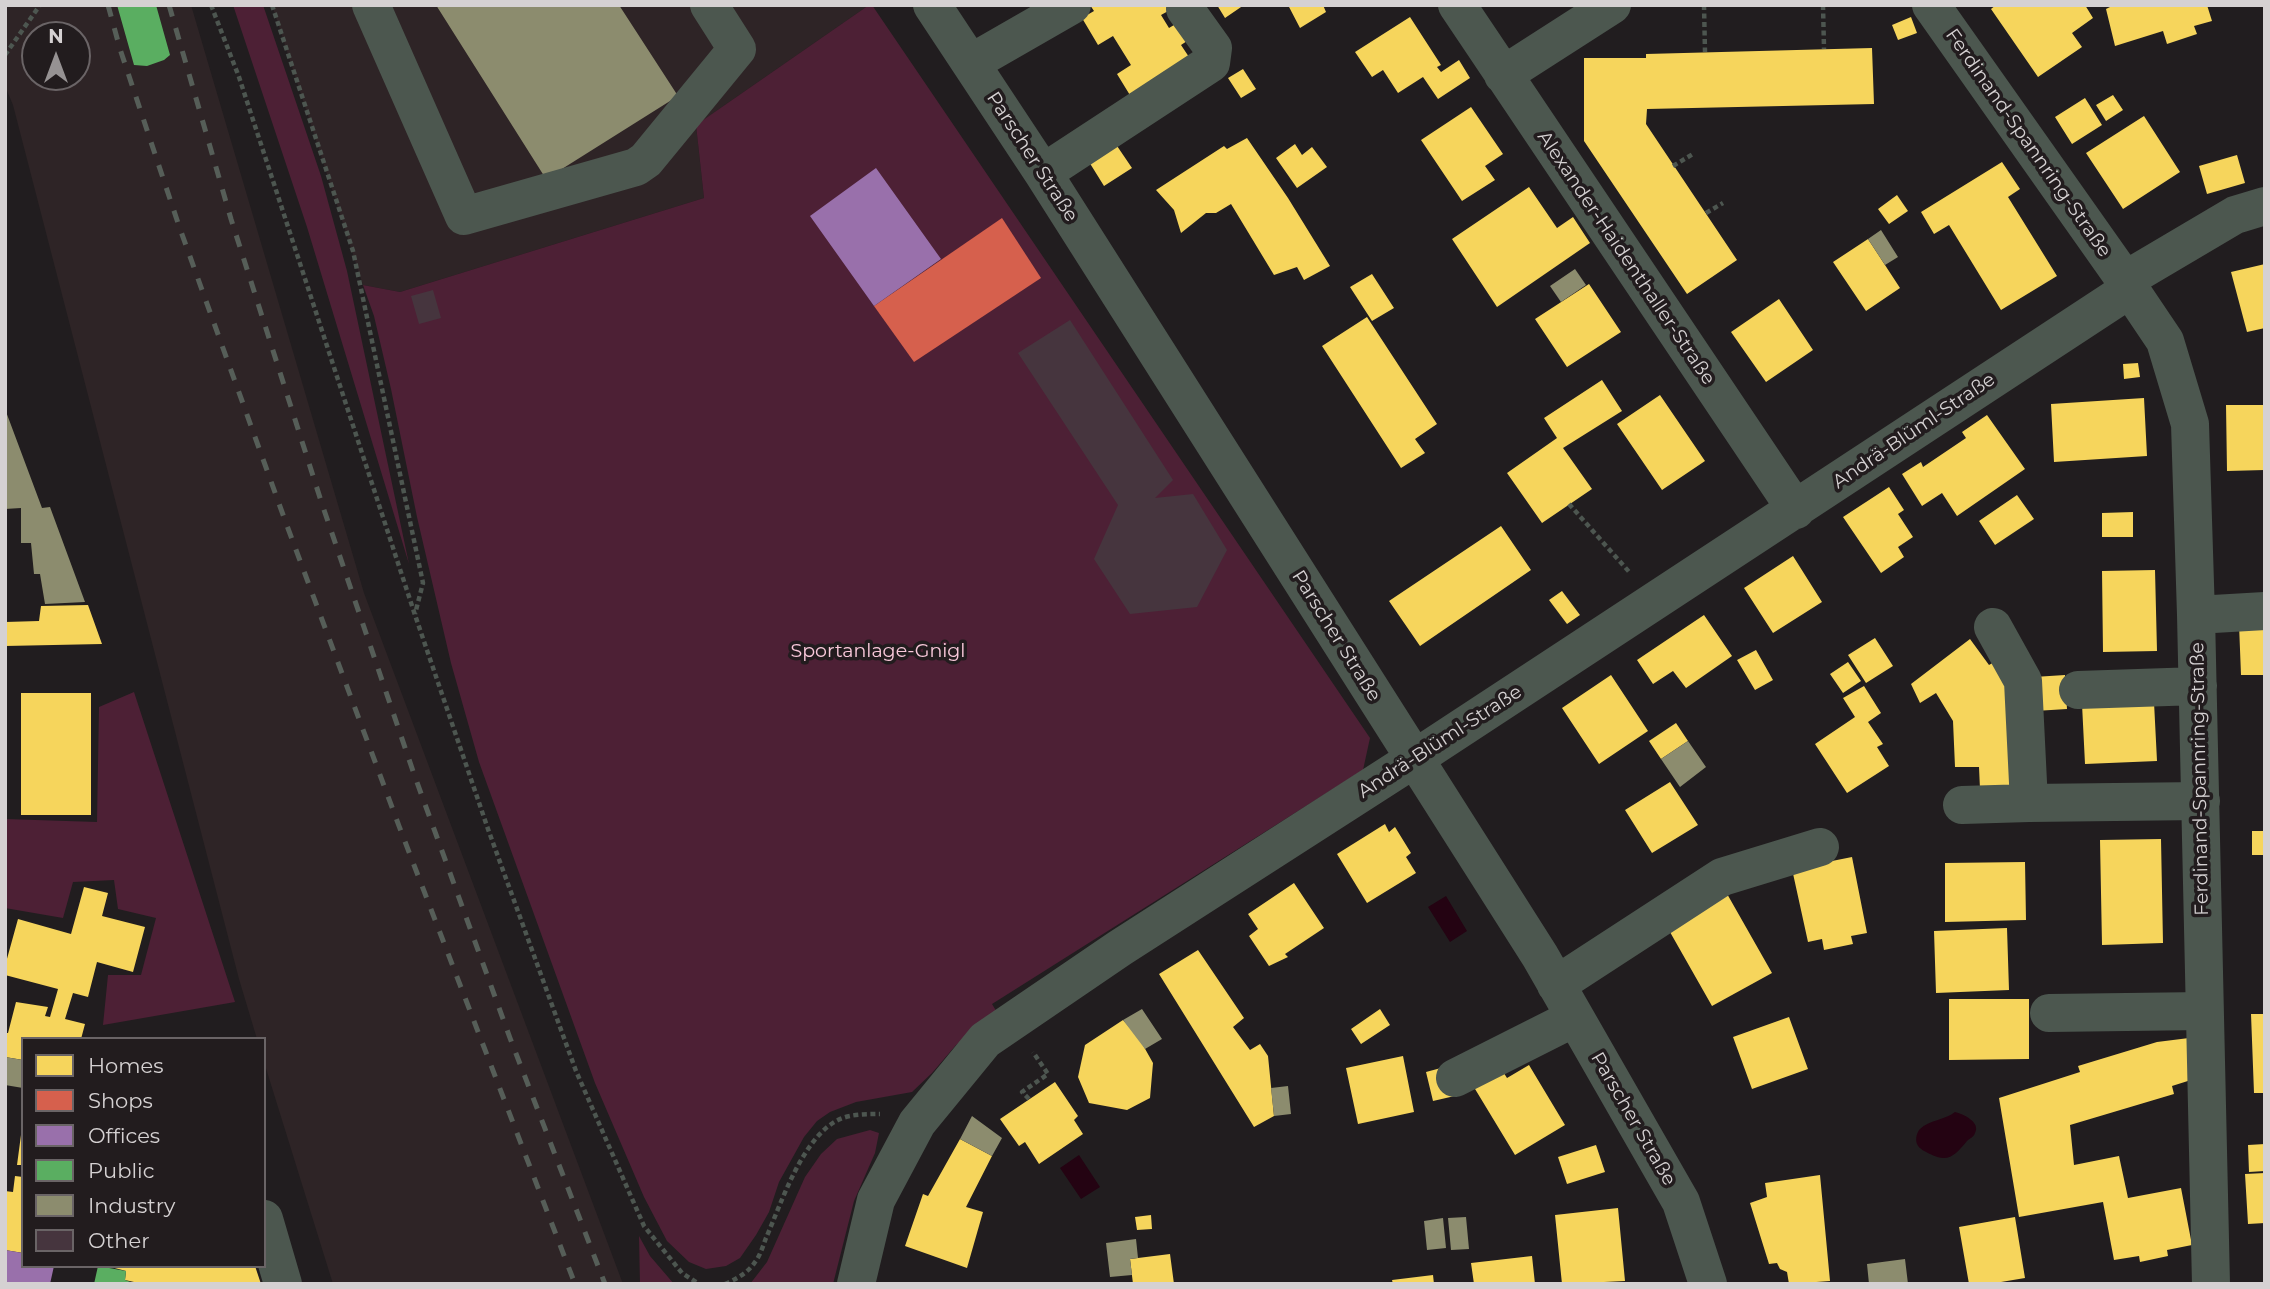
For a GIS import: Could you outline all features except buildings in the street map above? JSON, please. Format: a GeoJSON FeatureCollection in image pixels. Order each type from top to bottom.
{"type":"FeatureCollection","features":[{"type":"Feature","properties":{"kind":"street"},"geometry":{"type":"LineString","coordinates":[[370,5],[464,216],[636,167],[646,160],[737,49],[709,5]]}},
{"type":"Feature","properties":{"kind":"street","name":"Parscher Straße"},"geometry":{"type":"LineString","coordinates":[[932,5],[1043,173],[1540,956],[1682,1202],[1709,1284]]}},
{"type":"Feature","properties":{"kind":"street"},"geometry":{"type":"LineString","coordinates":[[971,63],[1072,5]]}},
{"type":"Feature","properties":{"kind":"street","name":"Alexander-Haidenthaller-Straße"},"geometry":{"type":"LineString","coordinates":[[1457,5],[1796,510]]}},
{"type":"Feature","properties":{"kind":"street"},"geometry":{"type":"LineString","coordinates":[[1503,75],[1612,5]]}},
{"type":"Feature","properties":{"kind":"street","name":"Ferdinand-Spannring-Straße"},"geometry":{"type":"LineString","coordinates":[[1931,5],[2165,341],[2190,424],[2211,1284]]}},
{"type":"Feature","properties":{"kind":"street"},"geometry":{"type":"LineString","coordinates":[[1043,173],[1211,63],[1213,48],[1185,9]]}},
{"type":"Feature","properties":{"kind":"street","name":"Andrä-Blüml-Straße"},"geometry":{"type":"LineString","coordinates":[[856,1284],[876,1200],[917,1123],[985,1040],[1120,947],[1414,760],[1796,510],[2127,284],[2235,215],[2265,206]]}},
{"type":"Feature","properties":{"kind":"street"},"geometry":{"type":"LineString","coordinates":[[2196,615],[2265,611]]}},
{"type":"Feature","properties":{"kind":"street"},"geometry":{"type":"LineString","coordinates":[[1993,627],[2023,681],[2029,803]]}},
{"type":"Feature","properties":{"kind":"street"},"geometry":{"type":"LineString","coordinates":[[2078,690],[2198,686]]}},
{"type":"Feature","properties":{"kind":"street"},"geometry":{"type":"LineString","coordinates":[[1962,804],[2201,801]]}},
{"type":"Feature","properties":{"kind":"street"},"geometry":{"type":"LineString","coordinates":[[1455,1079],[1565,1002],[1721,877],[1820,847]]}},
{"type":"Feature","properties":{"kind":"street"},"geometry":{"type":"LineString","coordinates":[[2049,1013],[2204,1011]]}},
{"type":"Feature","properties":{"kind":"street"},"geometry":{"type":"LineString","coordinates":[[266,1226],[283,1284]]}},
{"type":"Feature","properties":{"kind":"path"},"geometry":{"type":"LineString","coordinates":[[5,55],[40,5]]}},
{"type":"Feature","properties":{"kind":"path"},"geometry":{"type":"LineString","coordinates":[[211,5],[239,76],[415,615],[488,829],[576,1071],[644,1226],[682,1273],[699,1284]]}},
{"type":"Feature","properties":{"kind":"path"},"geometry":{"type":"LineString","coordinates":[[272,5],[353,251],[423,583],[415,615]]}},
{"type":"Feature","properties":{"kind":"path"},"geometry":{"type":"LineString","coordinates":[[1704,5],[1705,52]]}},
{"type":"Feature","properties":{"kind":"path"},"geometry":{"type":"LineString","coordinates":[[1823,5],[1824,50]]}},
{"type":"Feature","properties":{"kind":"path"},"geometry":{"type":"LineString","coordinates":[[1673,166],[1693,154]]}},
{"type":"Feature","properties":{"kind":"path"},"geometry":{"type":"LineString","coordinates":[[1706,214],[1723,203]]}},
{"type":"Feature","properties":{"kind":"path"},"geometry":{"type":"LineString","coordinates":[[1569,504],[1656,601]]}},
{"type":"Feature","properties":{"kind":"path"},"geometry":{"type":"LineString","coordinates":[[1013,1020],[1048,1074],[1021,1092],[1029,1100]]}},
{"type":"Feature","properties":{"kind":"path"},"geometry":{"type":"LineString","coordinates":[[725,1284],[737,1279],[755,1263],[792,1179],[811,1145],[826,1128],[839,1119],[862,1114],[884,1115],[917,1123]]}},
{"type":"Feature","properties":{"kind":"shaded area"},"geometry":{"type":"Polygon","coordinates":[[[5,5],[191,5],[364,593],[623,1284],[333,1284],[266,1068],[266,1037],[256,1037],[239,979],[13,105],[5,86],[5,5]]]}},
{"type":"Feature","properties":{"kind":"shaded area"},"geometry":{"type":"Polygon","coordinates":[[[272,5],[869,5],[696,125],[704,198],[400,292],[363,285],[272,5]]]}},
{"type":"Feature","properties":{"kind":"shaded area"},"geometry":{"type":"Polygon","coordinates":[[[1446,896],[1467,931],[1450,942],[1428,907],[1446,896]]]}},
{"type":"Feature","properties":{"kind":"shaded area"},"geometry":{"type":"Polygon","coordinates":[[[1955,1112],[1976,1125],[1973,1136],[1947,1158],[1937,1157],[1919,1147],[1916,1138],[1920,1129],[1955,1112]]]}},
{"type":"Feature","properties":{"kind":"shaded area"},"geometry":{"type":"Polygon","coordinates":[[[1079,1155],[1100,1187],[1081,1199],[1060,1168],[1079,1155]]]}},
{"type":"Feature","properties":{"kind":"green space"},"geometry":{"type":"Polygon","coordinates":[[[233,5],[263,5],[321,176],[347,271],[409,564],[307,227],[233,5]]]}},
{"type":"Feature","properties":{"kind":"green space","name":"Sportanlage-Gnigl"},"geometry":{"type":"Polygon","coordinates":[[[872,5],[1370,738],[1363,770],[992,1004],[998,1014],[956,1045],[912,1092],[856,1102],[830,1112],[817,1121],[804,1137],[779,1182],[769,1212],[740,1258],[726,1266],[706,1269],[689,1262],[667,1241],[644,1197],[595,1083],[479,762],[451,663],[391,389],[374,316],[363,285],[400,292],[704,198],[696,125],[872,5]]]}},
{"type":"Feature","properties":{"kind":"green space"},"geometry":{"type":"Polygon","coordinates":[[[134,692],[235,1002],[103,1025],[108,975],[141,975],[156,918],[118,909],[114,880],[73,882],[63,918],[5,908],[5,819],[97,822],[99,707],[134,692]]]}},
{"type":"Feature","properties":{"kind":"green space"},"geometry":{"type":"Polygon","coordinates":[[[870,1130],[879,1133],[875,1153],[854,1201],[833,1284],[750,1284],[767,1262],[805,1177],[821,1154],[837,1139],[870,1130]]]}},
{"type":"Feature","properties":{"kind":"green space"},"geometry":{"type":"Polygon","coordinates":[[[639,1236],[650,1256],[674,1284],[640,1284],[639,1236]]]}},
{"type":"Feature","properties":{"kind":"railway"},"geometry":{"type":"LineString","coordinates":[[108,5],[179,226],[286,523],[575,1284]]}},
{"type":"Feature","properties":{"kind":"railway"},"geometry":{"type":"LineString","coordinates":[[169,5],[231,219],[322,504],[414,774],[510,1038],[605,1284]]}}]}
